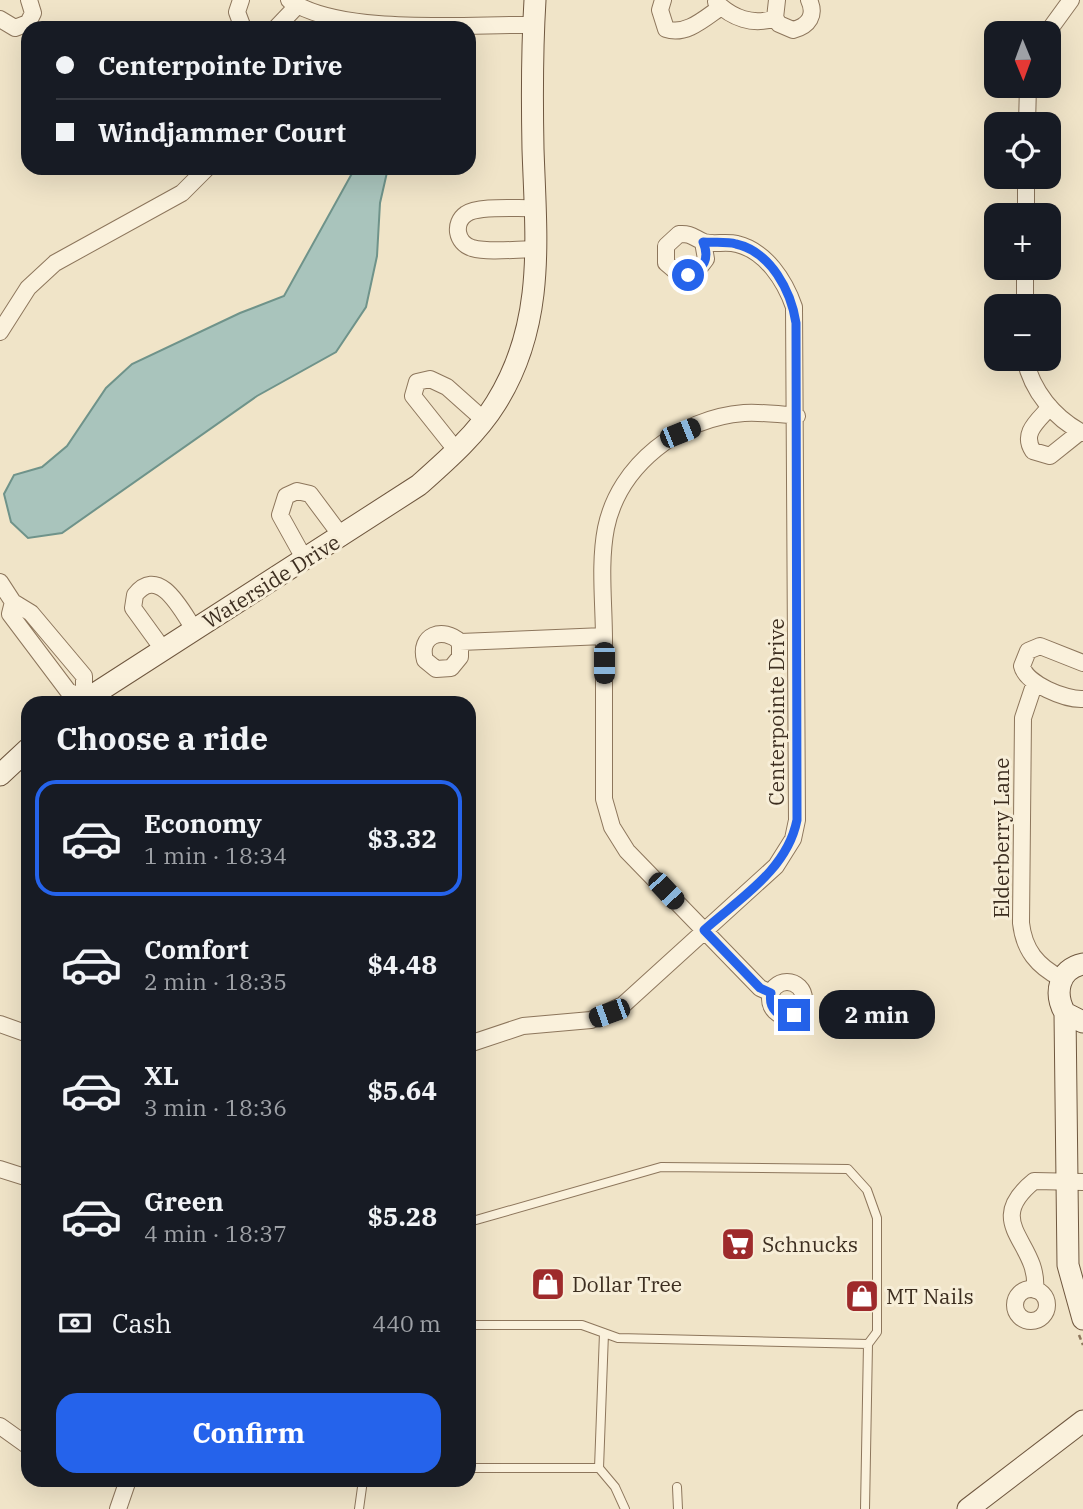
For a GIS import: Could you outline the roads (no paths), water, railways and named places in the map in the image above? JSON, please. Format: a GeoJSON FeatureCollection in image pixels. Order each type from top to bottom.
{"type":"FeatureCollection","features":[{"type":"Feature","properties":{"kind":"street"},"geometry":{"type":"LineString","coordinates":[[29,0],[33,13],[29,21]]}},
{"type":"Feature","properties":{"kind":"street"},"geometry":{"type":"LineString","coordinates":[[240,21],[237,12],[241,0]]}},
{"type":"Feature","properties":{"kind":"street","name":"Waterside Drive"},"geometry":{"type":"LineString","coordinates":[[89,696],[342,537],[419,485],[484,420],[518,361],[533,309],[537,249],[533,25],[535,0]]}},
{"type":"Feature","properties":{"kind":"street"},"geometry":{"type":"LineString","coordinates":[[663,0],[661,19],[666,29],[675,32],[685,30],[718,4],[751,22],[775,18]]}},
{"type":"Feature","properties":{"kind":"street"},"geometry":{"type":"LineString","coordinates":[[775,18],[777,0]]}},
{"type":"Feature","properties":{"kind":"street"},"geometry":{"type":"LineString","coordinates":[[775,18],[786,28],[800,28],[811,18],[809,0]]}},
{"type":"Feature","properties":{"kind":"street"},"geometry":{"type":"LineString","coordinates":[[1056,21],[1071,0]]}},
{"type":"Feature","properties":{"kind":"street"},"geometry":{"type":"LineString","coordinates":[[281,21],[293,3],[311,14],[344,21]]}},
{"type":"Feature","properties":{"kind":"street"},"geometry":{"type":"LineString","coordinates":[[0,19],[15,28],[21,26]]}},
{"type":"Feature","properties":{"kind":"street"},"geometry":{"type":"LineString","coordinates":[[476,24],[533,25]]}},
{"type":"Feature","properties":{"kind":"street"},"geometry":{"type":"LineString","coordinates":[[0,332],[28,288],[55,262],[182,192],[200,175]]}},
{"type":"Feature","properties":{"kind":"street"},"geometry":{"type":"LineString","coordinates":[[536,208],[470,211],[460,220],[458,230],[463,242],[475,248],[537,249]]}},
{"type":"Feature","properties":{"kind":"street","name":"Centerpointe Drive"},"geometry":{"type":"LineString","coordinates":[[476,1042],[523,1026],[581,1021],[609,1013],[624,1005],[776,866],[793,839],[797,820],[796,323],[787,289],[778,275],[754,252],[737,244],[703,242]]}},
{"type":"Feature","properties":{"kind":"street"},"geometry":{"type":"LineString","coordinates":[[1028,371],[1032,385],[1050,407],[1082,432],[1050,456],[1033,451],[1028,445],[1028,433],[1050,407]]}},
{"type":"Feature","properties":{"kind":"street"},"geometry":{"type":"LineString","coordinates":[[456,450],[413,396],[417,382],[430,379],[447,387],[484,420]]}},
{"type":"Feature","properties":{"kind":"street"},"geometry":{"type":"LineString","coordinates":[[771,993],[760,988],[627,851],[612,827],[604,799],[606,529],[621,489],[634,468],[659,445],[700,424],[741,413],[797,416]]}},
{"type":"Feature","properties":{"kind":"street"},"geometry":{"type":"LineString","coordinates":[[304,560],[280,515],[281,502],[286,496],[297,491],[310,494],[342,537]]}},
{"type":"Feature","properties":{"kind":"street"},"geometry":{"type":"LineString","coordinates":[[0,582],[6,607],[31,613],[84,676],[82,696]]}},
{"type":"Feature","properties":{"kind":"street"},"geometry":{"type":"LineString","coordinates":[[162,648],[133,608],[135,595],[145,585],[153,584],[166,589],[194,629]]}},
{"type":"Feature","properties":{"kind":"street"},"geometry":{"type":"LineString","coordinates":[[460,642],[493,638],[604,636]]}},
{"type":"Feature","properties":{"kind":"street"},"geometry":{"type":"LineString","coordinates":[[1083,663],[1046,647],[1033,648],[1024,656],[1022,666],[1027,677],[1035,682],[1074,699],[1083,699]]}},
{"type":"Feature","properties":{"kind":"street","name":"Elderberry Lane"},"geometry":{"type":"LineString","coordinates":[[1035,682],[1023,719],[1021,922],[1025,947],[1030,955],[1051,974],[1062,979]]}},
{"type":"Feature","properties":{"kind":"street"},"geometry":{"type":"LineString","coordinates":[[0,775],[21,756]]}},
{"type":"Feature","properties":{"kind":"street"},"geometry":{"type":"LineString","coordinates":[[1083,964],[1068,971],[1062,979],[1058,994],[1074,1018],[1076,1181],[1068,1265],[1083,1319]]}},
{"type":"Feature","properties":{"kind":"street"},"geometry":{"type":"LineString","coordinates":[[0,1024],[21,1032]]}},
{"type":"Feature","properties":{"kind":"street"},"geometry":{"type":"LineString","coordinates":[[0,1168],[21,1176]]}},
{"type":"Feature","properties":{"kind":"street"},"geometry":{"type":"LineString","coordinates":[[1035,1290],[1032,1260],[1011,1223],[1014,1201],[1034,1181],[1076,1181]]}},
{"type":"Feature","properties":{"kind":"street"},"geometry":{"type":"LineString","coordinates":[[968,1509],[1083,1421]]}},
{"type":"Feature","properties":{"kind":"street"},"geometry":{"type":"LineString","coordinates":[[0,1426],[21,1441]]}},
{"type":"Feature","properties":{"kind":"street"},"geometry":{"type":"LineString","coordinates":[[118,1509],[126,1487]]}},
{"type":"Feature","properties":{"kind":"lane"},"geometry":{"type":"LineString","coordinates":[[476,1220],[661,1167],[848,1170],[867,1190],[877,1218],[877,1332],[868,1344],[865,1509]]}},
{"type":"Feature","properties":{"kind":"lane"},"geometry":{"type":"LineString","coordinates":[[476,1325],[582,1325],[618,1338],[868,1344]]}},
{"type":"Feature","properties":{"kind":"lane"},"geometry":{"type":"LineString","coordinates":[[604,1333],[599,1468],[615,1487],[625,1509]]}},
{"type":"Feature","properties":{"kind":"lane"},"geometry":{"type":"LineString","coordinates":[[476,1468],[599,1468]]}},
{"type":"Feature","properties":{"kind":"lane"},"geometry":{"type":"LineString","coordinates":[[677,1486],[678,1509]]}},
{"type":"Feature","properties":{"kind":"lane"},"geometry":{"type":"LineString","coordinates":[[359,1509],[362,1487]]}},
{"type":"Feature","properties":{"kind":"water"},"geometry":{"type":"Polygon","coordinates":[[[351,175],[386,175],[380,203],[377,256],[366,307],[336,352],[257,396],[62,533],[28,538],[11,522],[4,494],[14,475],[42,467],[67,446],[106,388],[132,364],[240,313],[284,296],[351,175]]]}},
{"type":"Feature","properties":{"kind":"place","name":"Schnucks"},"geometry":{"type":"Point","coordinates":[738,1244]}},
{"type":"Feature","properties":{"kind":"place","name":"Dollar Tree"},"geometry":{"type":"Point","coordinates":[548,1284]}},
{"type":"Feature","properties":{"kind":"place","name":"MT Nails"},"geometry":{"type":"Point","coordinates":[862,1296]}}]}
